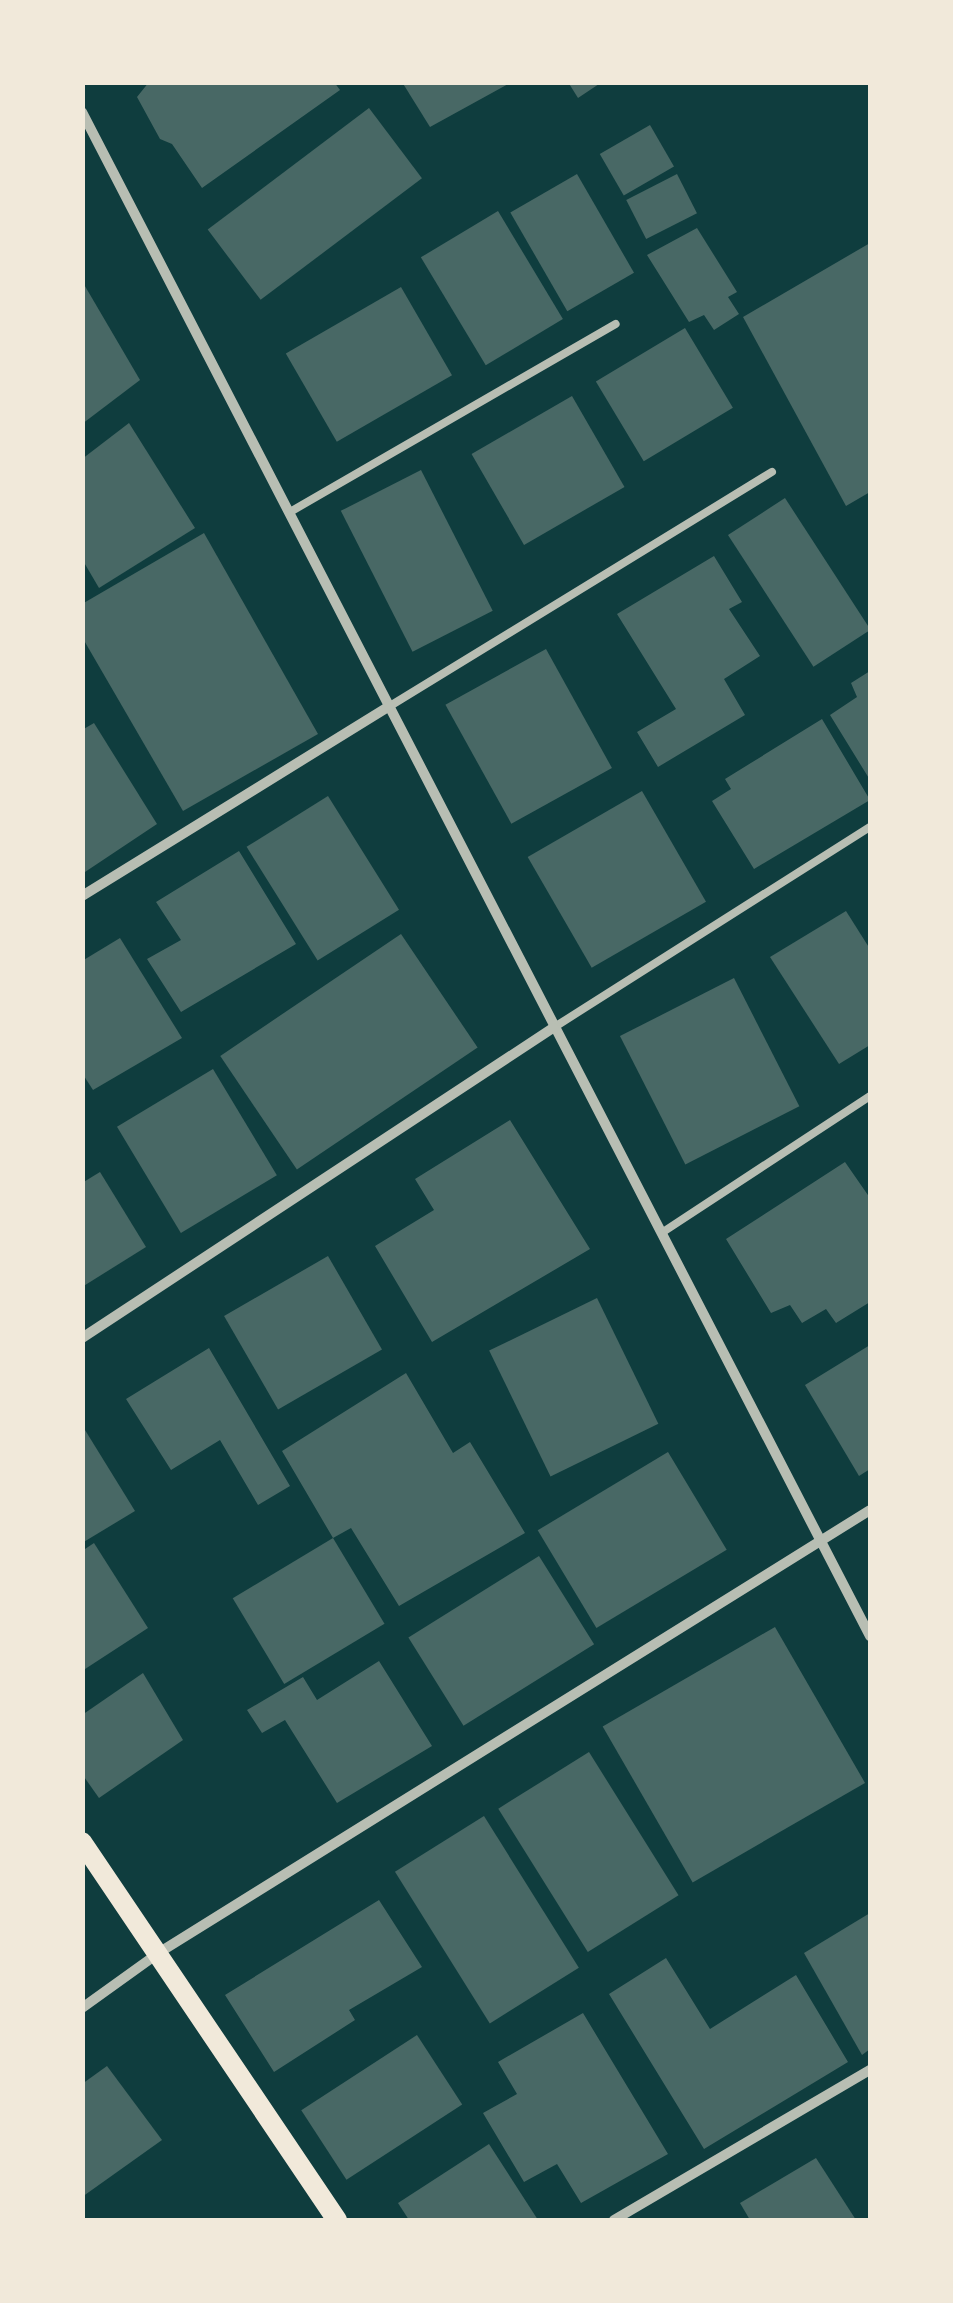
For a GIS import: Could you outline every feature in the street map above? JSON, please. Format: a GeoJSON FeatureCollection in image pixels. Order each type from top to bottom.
{"type":"FeatureCollection","features":[{"type":"Feature","properties":{"kind":"main road"},"geometry":{"type":"LineString","coordinates":[[82,1842],[160,1952],[337,2220]]}},
{"type":"Feature","properties":{"kind":"street"},"geometry":{"type":"LineString","coordinates":[[82,112],[870,1636]]}},
{"type":"Feature","properties":{"kind":"street"},"geometry":{"type":"LineString","coordinates":[[82,896],[390,706]]}},
{"type":"Feature","properties":{"kind":"street"},"geometry":{"type":"LineString","coordinates":[[82,1338],[553,1028]]}},
{"type":"Feature","properties":{"kind":"street"},"geometry":{"type":"LineString","coordinates":[[82,2008],[160,1952],[870,1510]]}},
{"type":"Feature","properties":{"kind":"street"},"geometry":{"type":"LineString","coordinates":[[614,2220],[870,2070]]}},
{"type":"Feature","properties":{"kind":"lane"},"geometry":{"type":"LineString","coordinates":[[290,512],[616,324]]}},
{"type":"Feature","properties":{"kind":"lane"},"geometry":{"type":"LineString","coordinates":[[390,706],[772,472]]}},
{"type":"Feature","properties":{"kind":"lane"},"geometry":{"type":"LineString","coordinates":[[553,1028],[870,827]]}},
{"type":"Feature","properties":{"kind":"lane"},"geometry":{"type":"LineString","coordinates":[[663,1232],[870,1096]]}},
{"type":"Feature","properties":{"kind":"building"},"geometry":{"type":"Polygon","coordinates":[[[149,82],[334,82],[340,90],[202,188],[172,144],[160,139],[137,97],[149,82]]]}},
{"type":"Feature","properties":{"kind":"building"},"geometry":{"type":"Polygon","coordinates":[[[402,82],[512,82],[430,127],[402,82]]]}},
{"type":"Feature","properties":{"kind":"building"},"geometry":{"type":"Polygon","coordinates":[[[568,82],[602,82],[578,98],[568,82]]]}},
{"type":"Feature","properties":{"kind":"building"},"geometry":{"type":"Polygon","coordinates":[[[369,108],[422,178],[261,300],[208,230],[369,108]]]}},
{"type":"Feature","properties":{"kind":"building"},"geometry":{"type":"Polygon","coordinates":[[[650,125],[674,167],[624,196],[600,154],[650,125]]]}},
{"type":"Feature","properties":{"kind":"building"},"geometry":{"type":"Polygon","coordinates":[[[577,174],[634,273],[567,311],[510,212],[577,174]]]}},
{"type":"Feature","properties":{"kind":"building"},"geometry":{"type":"Polygon","coordinates":[[[677,174],[697,213],[646,239],[626,200],[677,174]]]}},
{"type":"Feature","properties":{"kind":"building"},"geometry":{"type":"Polygon","coordinates":[[[498,211],[563,319],[486,365],[421,257],[498,211]]]}},
{"type":"Feature","properties":{"kind":"building"},"geometry":{"type":"Polygon","coordinates":[[[697,228],[737,292],[728,297],[739,314],[714,330],[704,315],[689,322],[647,255],[697,228]]]}},
{"type":"Feature","properties":{"kind":"building"},"geometry":{"type":"Polygon","coordinates":[[[870,243],[870,492],[846,506],[743,317],[870,243]]]}},
{"type":"Feature","properties":{"kind":"building"},"geometry":{"type":"Polygon","coordinates":[[[82,281],[140,380],[82,424],[82,281]]]}},
{"type":"Feature","properties":{"kind":"building"},"geometry":{"type":"Polygon","coordinates":[[[401,287],[452,375],[337,442],[286,354],[401,287]]]}},
{"type":"Feature","properties":{"kind":"building"},"geometry":{"type":"Polygon","coordinates":[[[685,328],[733,408],[644,461],[596,382],[685,328]]]}},
{"type":"Feature","properties":{"kind":"building"},"geometry":{"type":"Polygon","coordinates":[[[572,396],[624,487],[524,545],[472,454],[572,396]]]}},
{"type":"Feature","properties":{"kind":"building"},"geometry":{"type":"Polygon","coordinates":[[[129,423],[195,528],[99,588],[82,559],[82,459],[129,423]]]}},
{"type":"Feature","properties":{"kind":"building"},"geometry":{"type":"Polygon","coordinates":[[[421,470],[493,611],[413,652],[341,511],[421,470]]]}},
{"type":"Feature","properties":{"kind":"building"},"geometry":{"type":"Polygon","coordinates":[[[785,498],[870,629],[813,667],[728,535],[785,498]]]}},
{"type":"Feature","properties":{"kind":"building"},"geometry":{"type":"Polygon","coordinates":[[[204,533],[318,734],[183,811],[82,637],[82,604],[204,533]]]}},
{"type":"Feature","properties":{"kind":"building"},"geometry":{"type":"Polygon","coordinates":[[[714,556],[742,602],[729,609],[760,656],[724,679],[745,715],[658,767],[637,732],[676,709],[617,614],[714,556]]]}},
{"type":"Feature","properties":{"kind":"building"},"geometry":{"type":"Polygon","coordinates":[[[546,649],[612,768],[511,824],[445,705],[546,649]]]}},
{"type":"Feature","properties":{"kind":"building"},"geometry":{"type":"Polygon","coordinates":[[[870,671],[870,780],[830,715],[857,697],[851,683],[870,671]]]}},
{"type":"Feature","properties":{"kind":"building"},"geometry":{"type":"Polygon","coordinates":[[[822,719],[870,800],[754,869],[712,801],[731,789],[725,779],[822,719]]]}},
{"type":"Feature","properties":{"kind":"building"},"geometry":{"type":"Polygon","coordinates":[[[94,723],[157,824],[82,874],[82,730],[94,723]]]}},
{"type":"Feature","properties":{"kind":"building"},"geometry":{"type":"Polygon","coordinates":[[[642,791],[706,902],[592,968],[528,857],[642,791]]]}},
{"type":"Feature","properties":{"kind":"building"},"geometry":{"type":"Polygon","coordinates":[[[328,796],[399,910],[318,961],[247,847],[328,796]]]}},
{"type":"Feature","properties":{"kind":"building"},"geometry":{"type":"Polygon","coordinates":[[[239,851],[296,944],[181,1012],[147,959],[181,940],[156,902],[239,851]]]}},
{"type":"Feature","properties":{"kind":"building"},"geometry":{"type":"Polygon","coordinates":[[[846,911],[870,949],[870,1045],[839,1064],[770,957],[846,911]]]}},
{"type":"Feature","properties":{"kind":"building"},"geometry":{"type":"Polygon","coordinates":[[[401,934],[478,1048],[297,1169],[220,1056],[401,934]]]}},
{"type":"Feature","properties":{"kind":"building"},"geometry":{"type":"Polygon","coordinates":[[[120,938],[182,1038],[93,1090],[82,1073],[82,961],[120,938]]]}},
{"type":"Feature","properties":{"kind":"building"},"geometry":{"type":"Polygon","coordinates":[[[734,978],[799,1106],[685,1164],[620,1036],[734,978]]]}},
{"type":"Feature","properties":{"kind":"building"},"geometry":{"type":"Polygon","coordinates":[[[213,1069],[277,1175],[181,1233],[117,1127],[213,1069]]]}},
{"type":"Feature","properties":{"kind":"building"},"geometry":{"type":"Polygon","coordinates":[[[510,1120],[590,1249],[432,1342],[375,1246],[434,1210],[415,1179],[510,1120]]]}},
{"type":"Feature","properties":{"kind":"building"},"geometry":{"type":"Polygon","coordinates":[[[845,1162],[870,1198],[870,1302],[836,1323],[826,1309],[802,1323],[790,1305],[771,1313],[726,1239],[845,1162]]]}},
{"type":"Feature","properties":{"kind":"building"},"geometry":{"type":"Polygon","coordinates":[[[100,1172],[146,1247],[82,1287],[82,1183],[100,1172]]]}},
{"type":"Feature","properties":{"kind":"building"},"geometry":{"type":"Polygon","coordinates":[[[328,1256],[382,1350],[278,1410],[224,1316],[328,1256]]]}},
{"type":"Feature","properties":{"kind":"building"},"geometry":{"type":"Polygon","coordinates":[[[597,1298],[658,1424],[551,1476],[489,1351],[597,1298]]]}},
{"type":"Feature","properties":{"kind":"building"},"geometry":{"type":"Polygon","coordinates":[[[870,1345],[870,1469],[859,1476],[805,1385],[870,1345]]]}},
{"type":"Feature","properties":{"kind":"building"},"geometry":{"type":"Polygon","coordinates":[[[209,1348],[290,1486],[258,1505],[220,1440],[171,1470],[126,1399],[209,1348]]]}},
{"type":"Feature","properties":{"kind":"building"},"geometry":{"type":"Polygon","coordinates":[[[406,1373],[453,1453],[470,1442],[525,1533],[399,1606],[351,1528],[333,1538],[282,1451],[406,1373]]]}},
{"type":"Feature","properties":{"kind":"building"},"geometry":{"type":"Polygon","coordinates":[[[85,1430],[135,1511],[82,1543],[82,1432],[85,1430]]]}},
{"type":"Feature","properties":{"kind":"building"},"geometry":{"type":"Polygon","coordinates":[[[668,1452],[727,1550],[596,1628],[538,1530],[668,1452]]]}},
{"type":"Feature","properties":{"kind":"building"},"geometry":{"type":"Polygon","coordinates":[[[333,1538],[385,1624],[284,1684],[233,1598],[333,1538]]]}},
{"type":"Feature","properties":{"kind":"building"},"geometry":{"type":"Polygon","coordinates":[[[94,1543],[148,1628],[82,1671],[82,1551],[94,1543]]]}},
{"type":"Feature","properties":{"kind":"building"},"geometry":{"type":"Polygon","coordinates":[[[539,1556],[594,1644],[464,1726],[408,1638],[539,1556]]]}},
{"type":"Feature","properties":{"kind":"building"},"geometry":{"type":"Polygon","coordinates":[[[775,1627],[865,1783],[693,1882],[603,1726],[775,1627]]]}},
{"type":"Feature","properties":{"kind":"building"},"geometry":{"type":"Polygon","coordinates":[[[379,1661],[432,1746],[337,1803],[285,1720],[262,1733],[247,1710],[303,1677],[317,1700],[379,1661]]]}},
{"type":"Feature","properties":{"kind":"building"},"geometry":{"type":"Polygon","coordinates":[[[143,1673],[183,1740],[99,1798],[82,1774],[82,1715],[143,1673]]]}},
{"type":"Feature","properties":{"kind":"building"},"geometry":{"type":"Polygon","coordinates":[[[589,1752],[679,1895],[588,1952],[498,1809],[589,1752]]]}},
{"type":"Feature","properties":{"kind":"building"},"geometry":{"type":"Polygon","coordinates":[[[484,1816],[579,1968],[490,2023],[395,1872],[484,1816]]]}},
{"type":"Feature","properties":{"kind":"building"},"geometry":{"type":"Polygon","coordinates":[[[379,1900],[422,1967],[349,2010],[355,2020],[274,2072],[225,1995],[379,1900]]]}},
{"type":"Feature","properties":{"kind":"building"},"geometry":{"type":"Polygon","coordinates":[[[870,1913],[870,2049],[862,2055],[804,1953],[870,1913]]]}},
{"type":"Feature","properties":{"kind":"building"},"geometry":{"type":"Polygon","coordinates":[[[666,1958],[710,2029],[796,1975],[848,2062],[704,2149],[609,1994],[666,1958]]]}},
{"type":"Feature","properties":{"kind":"building"},"geometry":{"type":"Polygon","coordinates":[[[583,2013],[668,2154],[581,2203],[557,2164],[524,2182],[483,2113],[517,2094],[498,2062],[583,2013]]]}},
{"type":"Feature","properties":{"kind":"building"},"geometry":{"type":"Polygon","coordinates":[[[417,2035],[462,2105],[346,2180],[301,2110],[417,2035]]]}},
{"type":"Feature","properties":{"kind":"building"},"geometry":{"type":"Polygon","coordinates":[[[107,2066],[162,2140],[82,2197],[82,2084],[107,2066]]]}},
{"type":"Feature","properties":{"kind":"building"},"geometry":{"type":"Polygon","coordinates":[[[489,2144],[538,2220],[409,2220],[398,2203],[489,2144]]]}},
{"type":"Feature","properties":{"kind":"building"},"geometry":{"type":"Polygon","coordinates":[[[816,2158],[856,2220],[750,2220],[740,2203],[816,2158]]]}}]}
